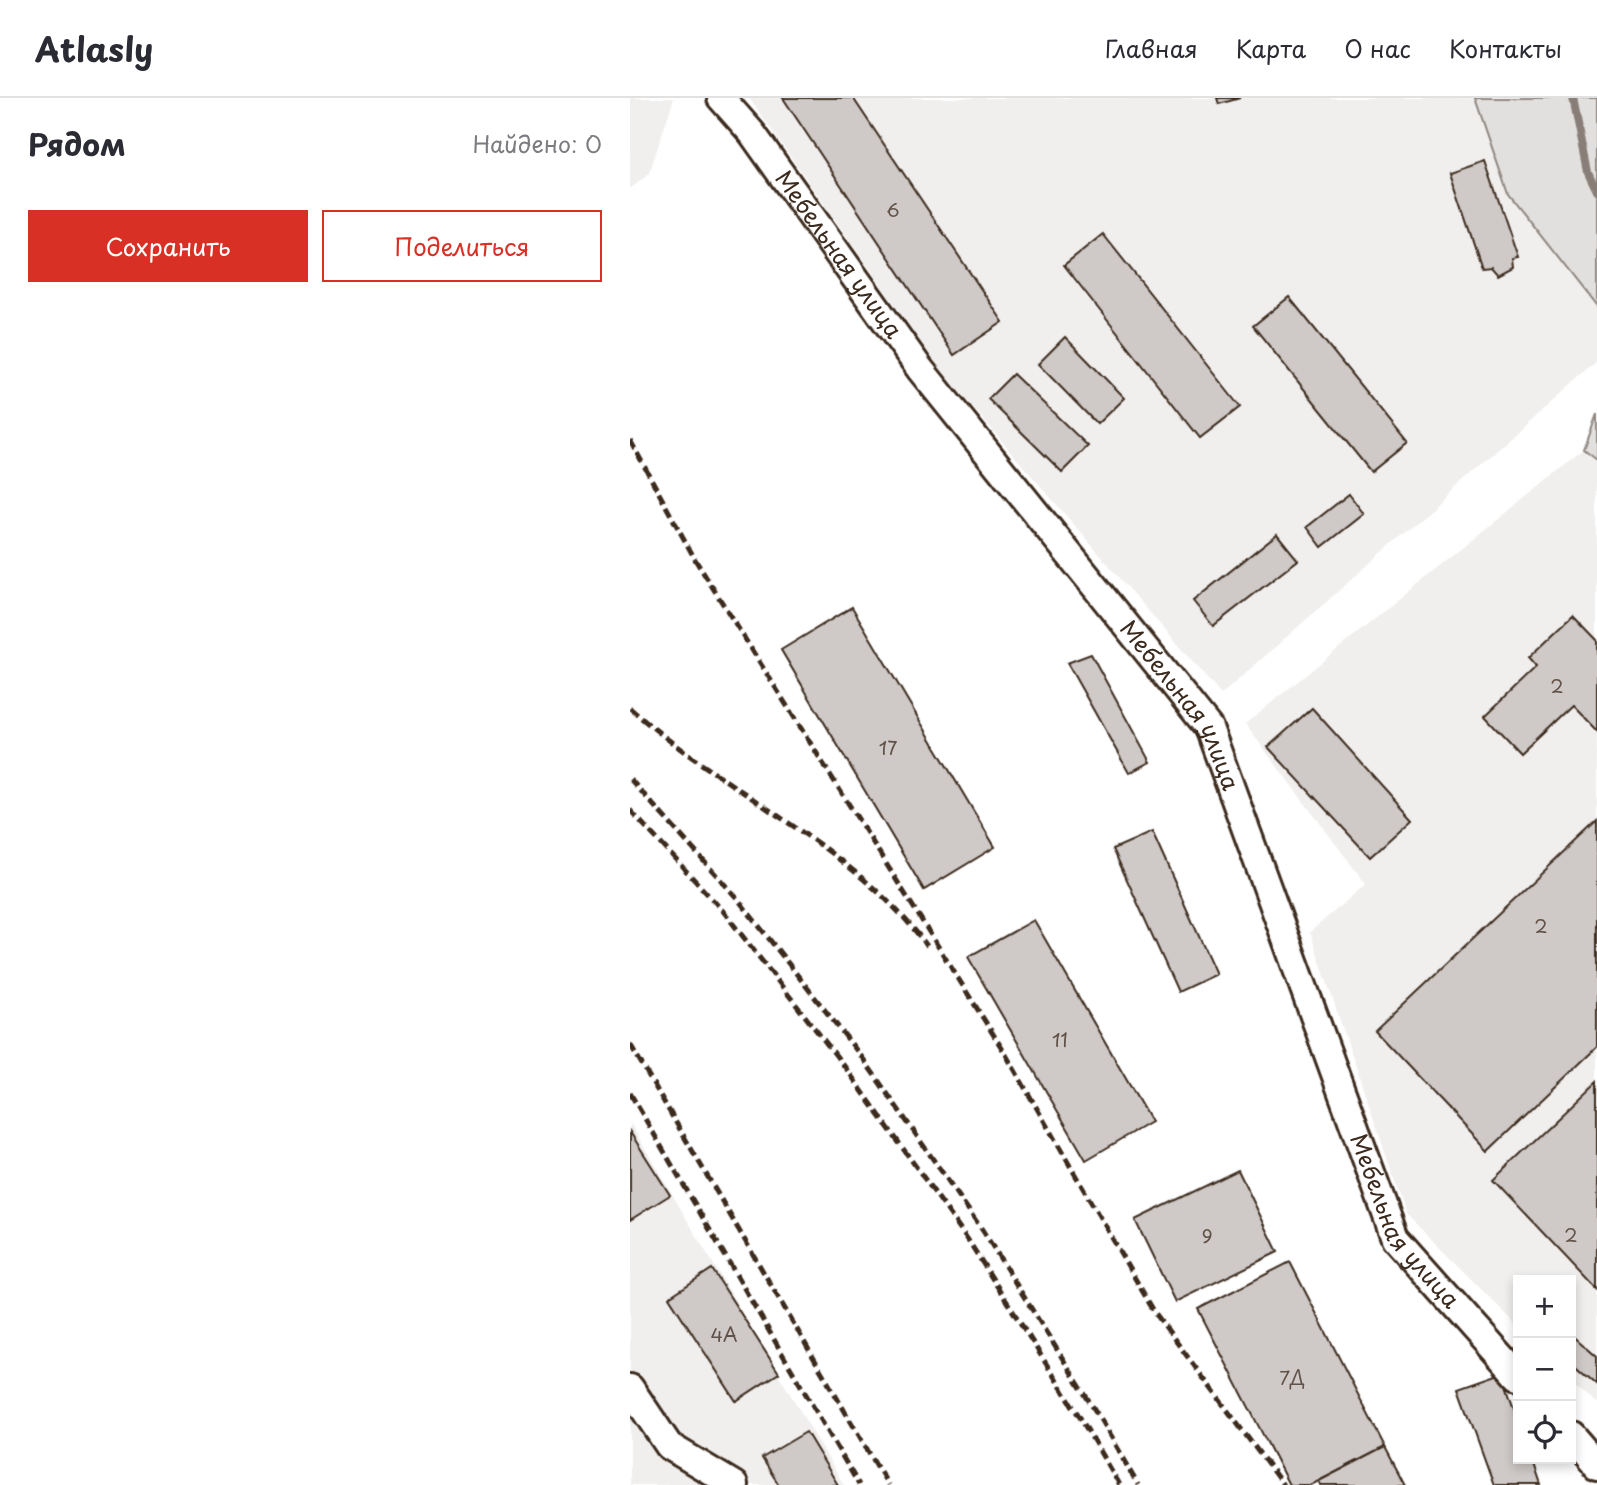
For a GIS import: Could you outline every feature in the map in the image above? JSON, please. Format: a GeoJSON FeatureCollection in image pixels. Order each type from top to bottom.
{"type":"FeatureCollection","features":[{"type":"Feature","properties":{"kind":"street","name":"Мебельная улица"},"geometry":{"type":"LineString","coordinates":[[721,98],[752,133],[920,369],[1209,729],[1395,1238],[1513,1370]]}},
{"type":"Feature","properties":{"kind":"street"},"geometry":{"type":"LineString","coordinates":[[630,1388],[668,1446],[734,1485]]}},
{"type":"Feature","properties":{"kind":"street"},"geometry":{"type":"LineString","coordinates":[[1576,1441],[1597,1465]]}},
{"type":"Feature","properties":{"kind":"shaded area"},"geometry":{"type":"Polygon","coordinates":[[[630,98],[674,98],[649,174],[630,189],[630,98]]]}},
{"type":"Feature","properties":{"kind":"shaded area"},"geometry":{"type":"Polygon","coordinates":[[[749,98],[1475,98],[1508,194],[1597,307],[1597,362],[1221,695],[943,373],[749,98]]]}},
{"type":"Feature","properties":{"kind":"shaded area"},"geometry":{"type":"Polygon","coordinates":[[[1475,98],[1597,98],[1597,307],[1508,194],[1475,98]]]}},
{"type":"Feature","properties":{"kind":"shaded area"},"geometry":{"type":"Polygon","coordinates":[[[1597,414],[1597,460],[1584,450],[1597,414]]]}},
{"type":"Feature","properties":{"kind":"shaded area"},"geometry":{"type":"Polygon","coordinates":[[[1584,450],[1597,460],[1597,1404],[1576,1383],[1576,1275],[1513,1275],[1513,1321],[1406,1214],[1310,932],[1366,884],[1245,724],[1584,450]]]}},
{"type":"Feature","properties":{"kind":"shaded area"},"geometry":{"type":"Polygon","coordinates":[[[630,1123],[844,1485],[630,1485],[630,1123]]]}},
{"type":"Feature","properties":{"kind":"building"},"geometry":{"type":"Polygon","coordinates":[[[783,98],[853,98],[1003,322],[954,355],[783,98]]]}},
{"type":"Feature","properties":{"kind":"building"},"geometry":{"type":"Polygon","coordinates":[[[1217,98],[1240,98],[1219,104],[1217,98]]]}},
{"type":"Feature","properties":{"kind":"building"},"geometry":{"type":"Polygon","coordinates":[[[1485,161],[1518,257],[1512,258],[1513,267],[1498,275],[1491,267],[1482,268],[1450,173],[1485,161]]]}},
{"type":"Feature","properties":{"kind":"building"},"geometry":{"type":"Polygon","coordinates":[[[1103,234],[1240,407],[1200,438],[1064,265],[1103,234]]]}},
{"type":"Feature","properties":{"kind":"building"},"geometry":{"type":"Polygon","coordinates":[[[1289,297],[1407,443],[1371,472],[1253,326],[1289,297]]]}},
{"type":"Feature","properties":{"kind":"building"},"geometry":{"type":"Polygon","coordinates":[[[1065,337],[1124,398],[1097,424],[1038,364],[1065,337]]]}},
{"type":"Feature","properties":{"kind":"building"},"geometry":{"type":"Polygon","coordinates":[[[1013,374],[1088,446],[1062,472],[988,399],[1013,374]]]}},
{"type":"Feature","properties":{"kind":"building"},"geometry":{"type":"Polygon","coordinates":[[[1349,494],[1364,514],[1322,547],[1307,527],[1349,494]]]}},
{"type":"Feature","properties":{"kind":"building"},"geometry":{"type":"Polygon","coordinates":[[[1277,534],[1298,560],[1213,626],[1193,601],[1277,534]]]}},
{"type":"Feature","properties":{"kind":"building"},"geometry":{"type":"Polygon","coordinates":[[[852,607],[995,847],[924,890],[781,650],[852,607]]]}},
{"type":"Feature","properties":{"kind":"building"},"geometry":{"type":"Polygon","coordinates":[[[1573,615],[1597,640],[1597,732],[1571,705],[1520,753],[1485,716],[1536,667],[1528,658],[1573,615]]]}},
{"type":"Feature","properties":{"kind":"building"},"geometry":{"type":"Polygon","coordinates":[[[1091,654],[1150,762],[1129,773],[1067,663],[1091,654]]]}},
{"type":"Feature","properties":{"kind":"building"},"geometry":{"type":"Polygon","coordinates":[[[1312,708],[1412,819],[1370,857],[1268,747],[1312,708]]]}},
{"type":"Feature","properties":{"kind":"building"},"geometry":{"type":"Polygon","coordinates":[[[1597,821],[1597,1047],[1488,1151],[1375,1031],[1597,821]]]}},
{"type":"Feature","properties":{"kind":"building"},"geometry":{"type":"Polygon","coordinates":[[[1152,832],[1216,974],[1178,992],[1113,849],[1152,832]]]}},
{"type":"Feature","properties":{"kind":"building"},"geometry":{"type":"Polygon","coordinates":[[[1034,920],[1151,1122],[1086,1160],[968,957],[1034,920]]]}},
{"type":"Feature","properties":{"kind":"building"},"geometry":{"type":"Polygon","coordinates":[[[1597,1081],[1597,1290],[1493,1180],[1597,1081]]]}},
{"type":"Feature","properties":{"kind":"building"},"geometry":{"type":"Polygon","coordinates":[[[630,1132],[670,1195],[630,1220],[630,1132]]]}},
{"type":"Feature","properties":{"kind":"building"},"geometry":{"type":"Polygon","coordinates":[[[1238,1170],[1278,1252],[1175,1302],[1135,1220],[1238,1170]]]}},
{"type":"Feature","properties":{"kind":"building"},"geometry":{"type":"Polygon","coordinates":[[[1290,1262],[1385,1447],[1311,1485],[1289,1485],[1198,1309],[1290,1262]]]}},
{"type":"Feature","properties":{"kind":"building"},"geometry":{"type":"Polygon","coordinates":[[[712,1269],[779,1373],[736,1401],[669,1297],[712,1269]]]}},
{"type":"Feature","properties":{"kind":"building"},"geometry":{"type":"Polygon","coordinates":[[[1576,1337],[1597,1356],[1597,1384],[1576,1365],[1576,1337]]]}},
{"type":"Feature","properties":{"kind":"building"},"geometry":{"type":"Polygon","coordinates":[[[1502,1373],[1513,1405],[1513,1464],[1534,1464],[1541,1485],[1494,1485],[1459,1388],[1502,1373]]]}},
{"type":"Feature","properties":{"kind":"building"},"geometry":{"type":"Polygon","coordinates":[[[806,1432],[838,1485],[779,1485],[762,1458],[806,1432]]]}},
{"type":"Feature","properties":{"kind":"building"},"geometry":{"type":"Polygon","coordinates":[[[1385,1447],[1405,1485],[1321,1485],[1319,1481],[1385,1447]]]}},
{"type":"Feature","properties":{"kind":"waterway"},"geometry":{"type":"LineString","coordinates":[[1573,98],[1588,172],[1597,191]]}},
{"type":"Feature","properties":{"kind":"railway"},"geometry":{"type":"LineString","coordinates":[[630,440],[696,561],[1005,1053],[1155,1313],[1283,1485]]}},
{"type":"Feature","properties":{"kind":"railway"},"geometry":{"type":"LineString","coordinates":[[630,708],[704,766],[825,849],[863,879],[897,911],[927,946]]}},
{"type":"Feature","properties":{"kind":"railway"},"geometry":{"type":"LineString","coordinates":[[630,779],[737,898],[864,1060],[983,1231],[1096,1412],[1138,1485]]}},
{"type":"Feature","properties":{"kind":"railway"},"geometry":{"type":"LineString","coordinates":[[630,810],[723,911],[848,1071],[968,1240],[1081,1419],[1119,1485]]}},
{"type":"Feature","properties":{"kind":"railway"},"geometry":{"type":"LineString","coordinates":[[630,1044],[888,1485]]}},
{"type":"Feature","properties":{"kind":"railway"},"geometry":{"type":"LineString","coordinates":[[630,1093],[859,1485]]}}]}
